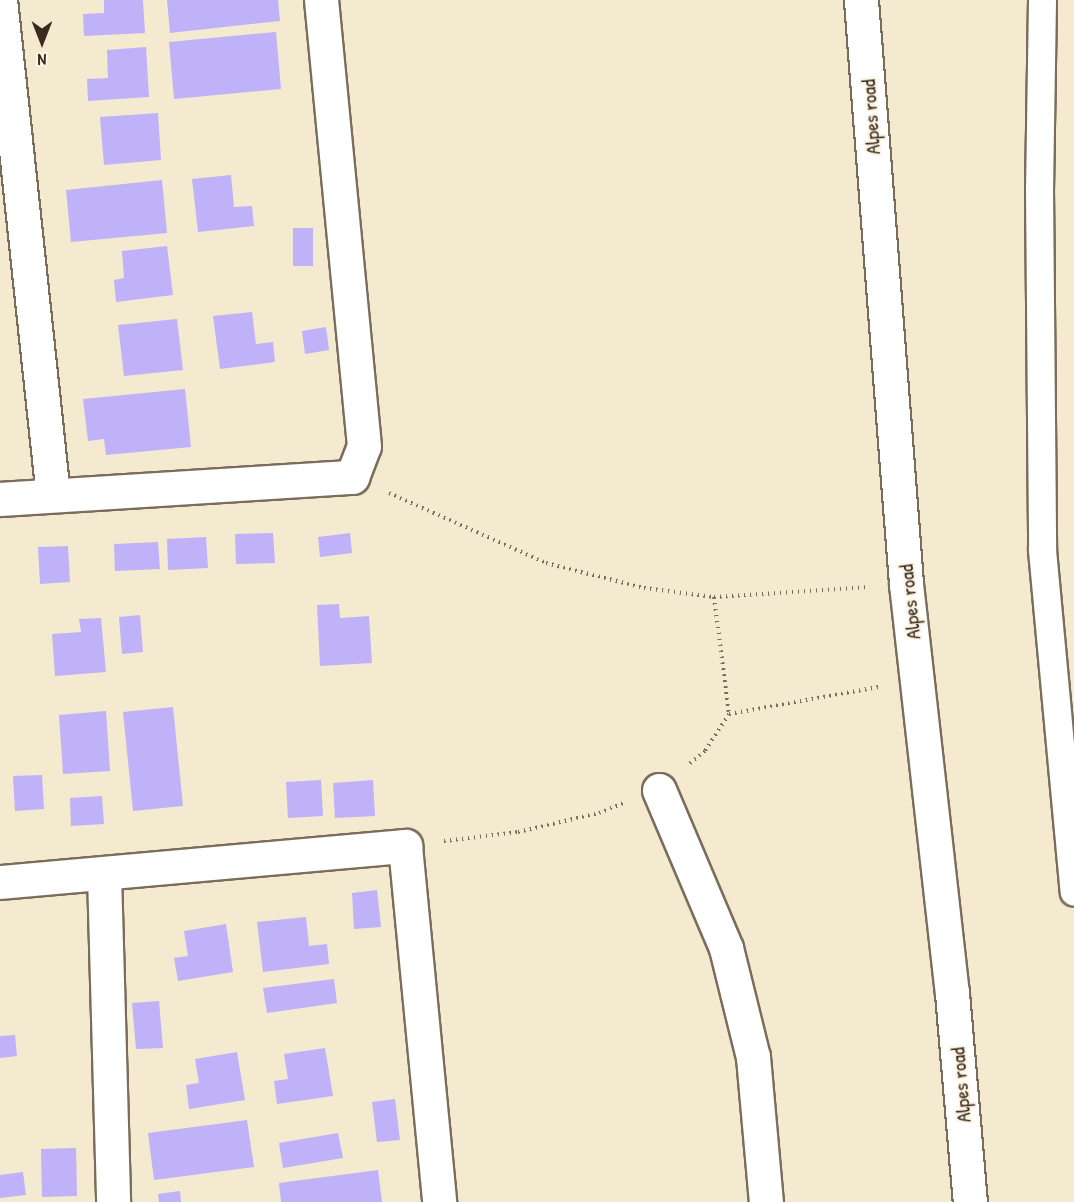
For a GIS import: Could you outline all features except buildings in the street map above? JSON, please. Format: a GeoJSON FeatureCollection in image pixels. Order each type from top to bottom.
{"type":"FeatureCollection","features":[{"type":"Feature","properties":{"kind":"street"},"geometry":{"type":"LineString","coordinates":[[0,0],[53,494]]}},
{"type":"Feature","properties":{"kind":"street"},"geometry":{"type":"LineString","coordinates":[[0,499],[352,477],[364,446],[321,0]]}},
{"type":"Feature","properties":{"kind":"street","name":"Alpes road"},"geometry":{"type":"LineString","coordinates":[[861,0],[906,584],[952,993],[970,1202]]}},
{"type":"Feature","properties":{"kind":"street"},"geometry":{"type":"LineString","coordinates":[[659,790],[726,948],[753,1057],[766,1202]]}},
{"type":"Feature","properties":{"kind":"street"},"geometry":{"type":"LineString","coordinates":[[0,882],[405,846],[439,1202]]}},
{"type":"Feature","properties":{"kind":"street"},"geometry":{"type":"LineString","coordinates":[[104,874],[113,1202]]}},
{"type":"Feature","properties":{"kind":"lane"},"geometry":{"type":"LineString","coordinates":[[1042,0],[1039,200],[1042,550],[1074,892]]}},
{"type":"Feature","properties":{"kind":"path"},"geometry":{"type":"LineString","coordinates":[[352,477],[546,563],[644,588],[714,597],[906,584]]}},
{"type":"Feature","properties":{"kind":"path"},"geometry":{"type":"LineString","coordinates":[[405,846],[518,832],[576,819],[659,790],[705,751],[729,714],[714,597]]}},
{"type":"Feature","properties":{"kind":"path"},"geometry":{"type":"LineString","coordinates":[[729,714],[918,680]]}}]}
